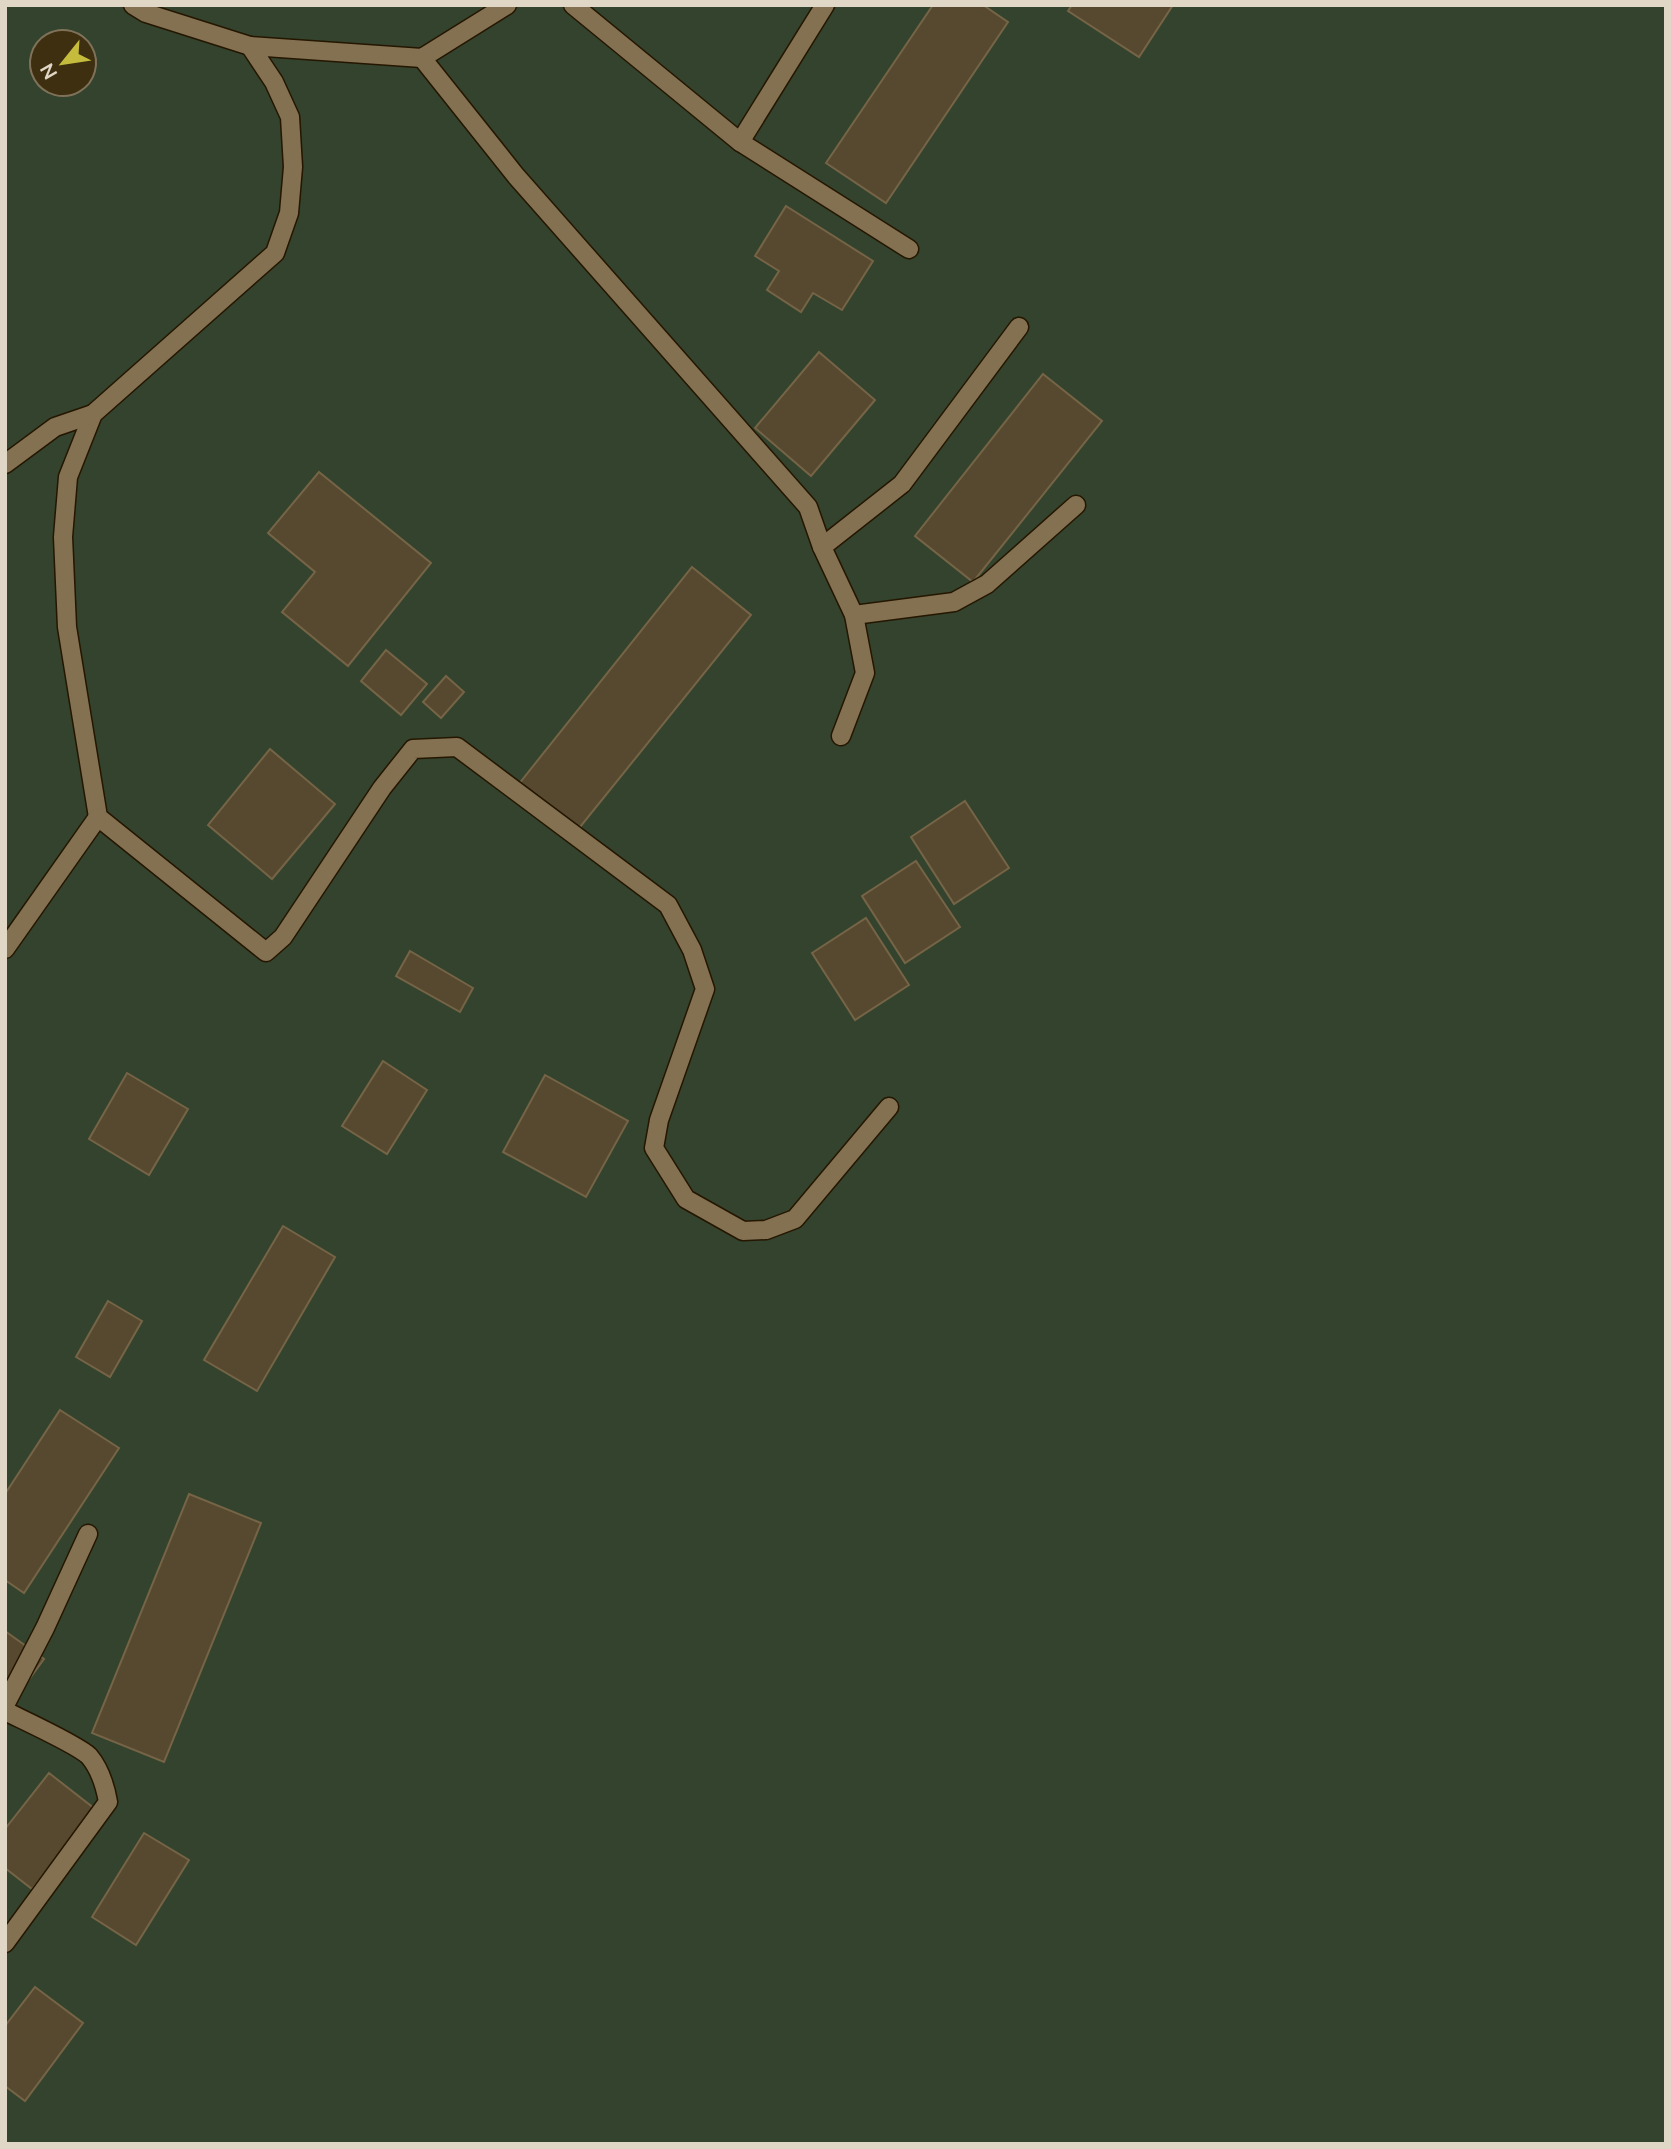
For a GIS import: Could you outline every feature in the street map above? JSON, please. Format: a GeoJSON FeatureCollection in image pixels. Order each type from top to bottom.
{"type":"FeatureCollection","features":[{"type":"Feature","properties":{"kind":"street"},"geometry":{"type":"LineString","coordinates":[[144,8],[250,46],[422,58],[507,5]]}},
{"type":"Feature","properties":{"kind":"street"},"geometry":{"type":"LineString","coordinates":[[573,5],[740,142],[909,249]]}},
{"type":"Feature","properties":{"kind":"street"},"geometry":{"type":"LineString","coordinates":[[740,142],[825,5]]}},
{"type":"Feature","properties":{"kind":"street"},"geometry":{"type":"LineString","coordinates":[[5,464],[55,427],[93,414],[275,253],[289,213],[293,167],[290,117],[274,82],[250,46]]}},
{"type":"Feature","properties":{"kind":"street"},"geometry":{"type":"LineString","coordinates":[[422,58],[516,176],[808,507],[822,547],[854,615],[865,673],[841,736]]}},
{"type":"Feature","properties":{"kind":"street"},"geometry":{"type":"LineString","coordinates":[[822,547],[902,484],[1019,327]]}},
{"type":"Feature","properties":{"kind":"street"},"geometry":{"type":"LineString","coordinates":[[93,414],[68,477],[63,537],[67,627],[98,817],[266,952],[283,937],[382,788],[413,749],[457,747],[668,905],[692,950],[705,989],[659,1120],[654,1148],[686,1199],[743,1231],[766,1230],[795,1219],[889,1107]]}},
{"type":"Feature","properties":{"kind":"street"},"geometry":{"type":"LineString","coordinates":[[854,615],[954,602],[987,584],[1076,505]]}},
{"type":"Feature","properties":{"kind":"street"},"geometry":{"type":"LineString","coordinates":[[5,949],[98,817]]}},
{"type":"Feature","properties":{"kind":"street"},"geometry":{"type":"LineString","coordinates":[[5,1705],[45,1628],[88,1534]]}},
{"type":"Feature","properties":{"kind":"street"},"geometry":{"type":"LineString","coordinates":[[5,1711],[87,1754],[98,1769],[108,1802],[5,1943]]}},
{"type":"Feature","properties":{"kind":"green space"},"geometry":{"type":"Polygon","coordinates":[[[5,5],[1666,5],[1666,2144],[5,2144],[5,5]]]}},
{"type":"Feature","properties":{"kind":"building"},"geometry":{"type":"Polygon","coordinates":[[[933,5],[983,5],[1008,22],[886,203],[826,163],[933,5]]]}},
{"type":"Feature","properties":{"kind":"building"},"geometry":{"type":"Polygon","coordinates":[[[1072,5],[1173,5],[1139,57],[1068,11],[1072,5]]]}},
{"type":"Feature","properties":{"kind":"building"},"geometry":{"type":"Polygon","coordinates":[[[786,206],[873,261],[842,310],[813,293],[801,312],[767,290],[779,271],[755,256],[786,206]]]}},
{"type":"Feature","properties":{"kind":"building"},"geometry":{"type":"Polygon","coordinates":[[[819,352],[875,400],[811,476],[755,428],[819,352]]]}},
{"type":"Feature","properties":{"kind":"building"},"geometry":{"type":"Polygon","coordinates":[[[1043,374],[1102,421],[973,582],[915,536],[1043,374]]]}},
{"type":"Feature","properties":{"kind":"building"},"geometry":{"type":"Polygon","coordinates":[[[319,472],[431,563],[348,666],[282,612],[315,572],[268,533],[319,472]]]}},
{"type":"Feature","properties":{"kind":"building"},"geometry":{"type":"Polygon","coordinates":[[[692,567],[751,615],[576,832],[518,785],[692,567]]]}},
{"type":"Feature","properties":{"kind":"building"},"geometry":{"type":"Polygon","coordinates":[[[386,650],[427,684],[401,715],[361,681],[386,650]]]}},
{"type":"Feature","properties":{"kind":"building"},"geometry":{"type":"Polygon","coordinates":[[[446,676],[464,692],[441,718],[423,702],[446,676]]]}},
{"type":"Feature","properties":{"kind":"building"},"geometry":{"type":"Polygon","coordinates":[[[270,749],[335,804],[272,879],[208,825],[270,749]]]}},
{"type":"Feature","properties":{"kind":"building"},"geometry":{"type":"Polygon","coordinates":[[[965,801],[1009,868],[954,904],[911,837],[965,801]]]}},
{"type":"Feature","properties":{"kind":"building"},"geometry":{"type":"Polygon","coordinates":[[[916,861],[960,927],[905,963],[862,896],[916,861]]]}},
{"type":"Feature","properties":{"kind":"building"},"geometry":{"type":"Polygon","coordinates":[[[866,918],[909,985],[855,1020],[812,953],[866,918]]]}},
{"type":"Feature","properties":{"kind":"building"},"geometry":{"type":"Polygon","coordinates":[[[410,951],[473,988],[460,1012],[396,976],[410,951]]]}},
{"type":"Feature","properties":{"kind":"building"},"geometry":{"type":"Polygon","coordinates":[[[383,1061],[427,1090],[387,1154],[342,1126],[383,1061]]]}},
{"type":"Feature","properties":{"kind":"building"},"geometry":{"type":"Polygon","coordinates":[[[127,1073],[188,1109],[149,1175],[89,1139],[127,1073]]]}},
{"type":"Feature","properties":{"kind":"building"},"geometry":{"type":"Polygon","coordinates":[[[545,1075],[628,1121],[586,1197],[503,1152],[545,1075]]]}},
{"type":"Feature","properties":{"kind":"building"},"geometry":{"type":"Polygon","coordinates":[[[283,1226],[335,1257],[257,1391],[204,1360],[283,1226]]]}},
{"type":"Feature","properties":{"kind":"building"},"geometry":{"type":"Polygon","coordinates":[[[108,1301],[142,1321],[110,1377],[76,1357],[108,1301]]]}},
{"type":"Feature","properties":{"kind":"building"},"geometry":{"type":"Polygon","coordinates":[[[60,1410],[119,1448],[24,1593],[5,1580],[5,1494],[60,1410]]]}},
{"type":"Feature","properties":{"kind":"building"},"geometry":{"type":"Polygon","coordinates":[[[189,1494],[261,1523],[164,1762],[92,1733],[189,1494]]]}},
{"type":"Feature","properties":{"kind":"building"},"geometry":{"type":"Polygon","coordinates":[[[5,1631],[44,1659],[5,1712],[5,1631]]]}},
{"type":"Feature","properties":{"kind":"building"},"geometry":{"type":"Polygon","coordinates":[[[49,1773],[95,1809],[32,1889],[5,1868],[5,1829],[49,1773]]]}},
{"type":"Feature","properties":{"kind":"building"},"geometry":{"type":"Polygon","coordinates":[[[144,1833],[189,1860],[136,1945],[92,1917],[144,1833]]]}},
{"type":"Feature","properties":{"kind":"building"},"geometry":{"type":"Polygon","coordinates":[[[35,1987],[83,2023],[25,2101],[5,2086],[5,2026],[35,1987]]]}}]}
